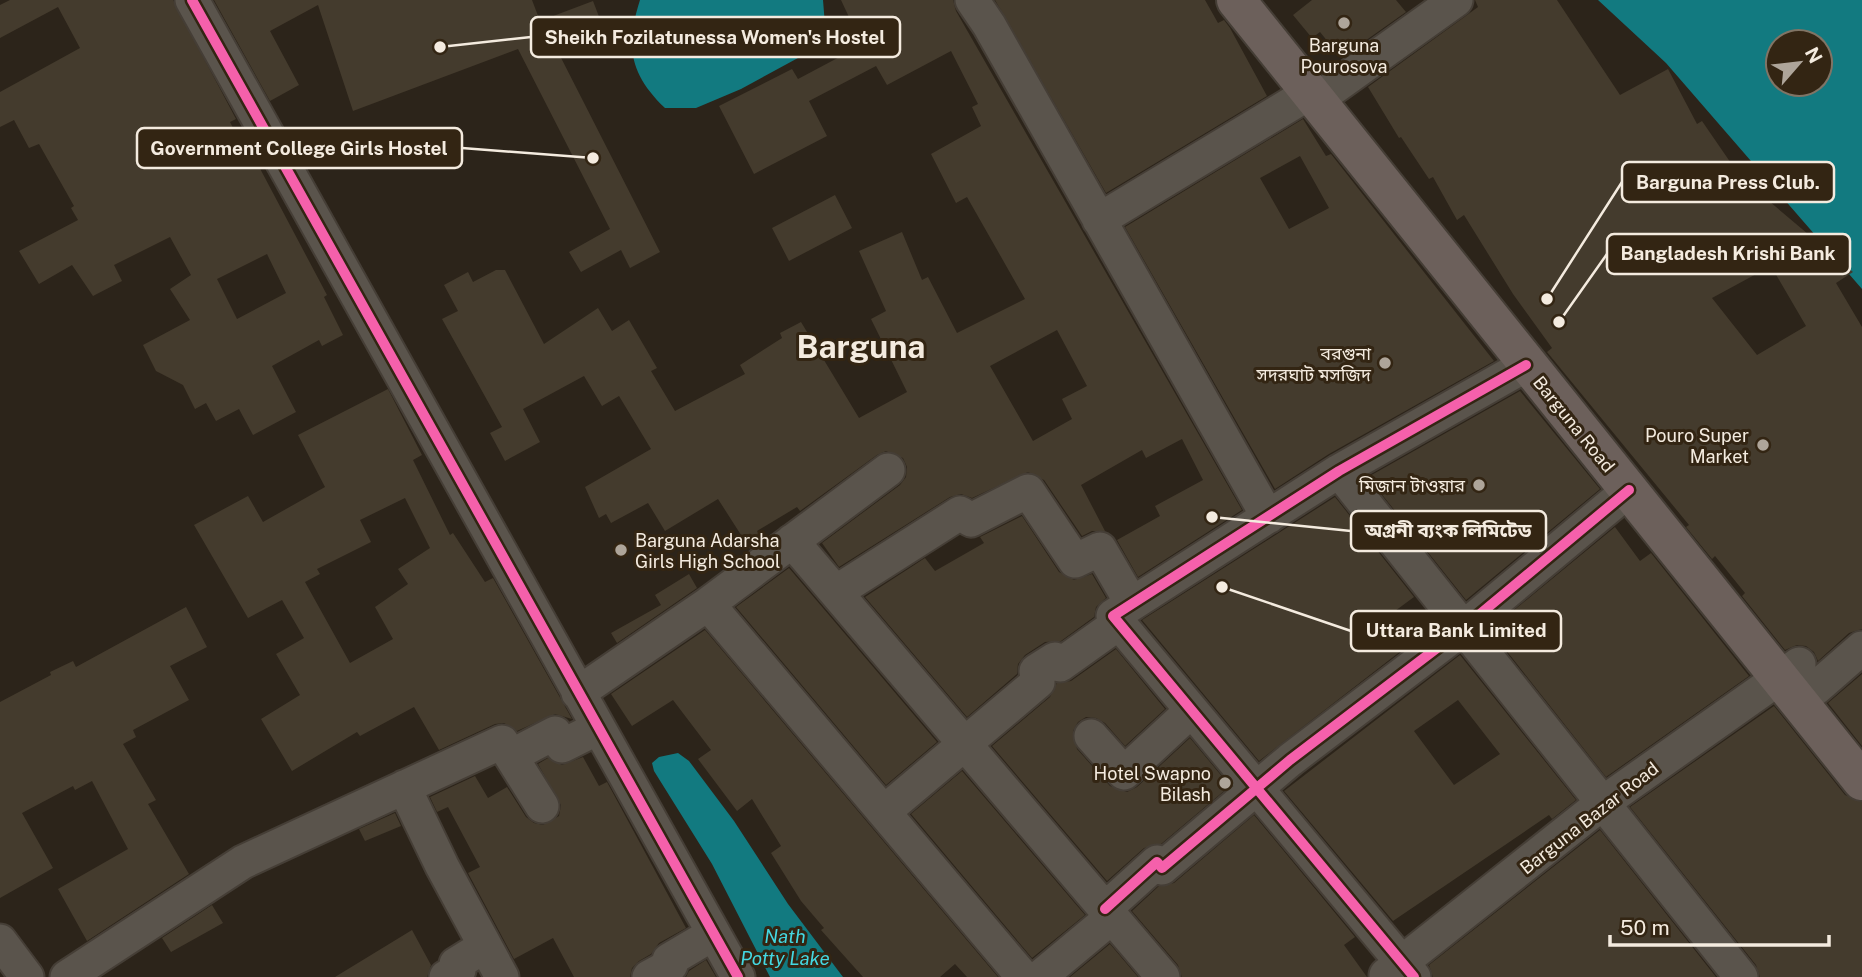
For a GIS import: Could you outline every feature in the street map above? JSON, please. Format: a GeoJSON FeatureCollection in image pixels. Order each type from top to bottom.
{"type":"FeatureCollection","features":[{"type":"Feature","properties":{"kind":"main road","name":"Barguna Road"},"geometry":{"type":"LineString","coordinates":[[1236,0],[1322,90],[1799,677],[1862,780]]}},
{"type":"Feature","properties":{"kind":"main road","name":"Barguna Road"},"geometry":{"type":"LineString","coordinates":[[1264,0],[1322,90],[1526,365],[1629,490],[1862,746]]}},
{"type":"Feature","properties":{"kind":"street"},"geometry":{"type":"LineString","coordinates":[[192,0],[737,977]]}},
{"type":"Feature","properties":{"kind":"street"},"geometry":{"type":"LineString","coordinates":[[972,0],[989,25],[1268,517]]}},
{"type":"Feature","properties":{"kind":"street"},"geometry":{"type":"LineString","coordinates":[[1100,220],[1322,90],[1456,0]]}},
{"type":"Feature","properties":{"kind":"street"},"geometry":{"type":"LineString","coordinates":[[885,811],[1038,682],[1036,671],[1055,659],[1060,665],[1125,614],[1339,471],[1526,365]]}},
{"type":"Feature","properties":{"kind":"street"},"geometry":{"type":"LineString","coordinates":[[578,693],[709,604],[888,470]]}},
{"type":"Feature","properties":{"kind":"street"},"geometry":{"type":"LineString","coordinates":[[1339,471],[1741,977]]}},
{"type":"Feature","properties":{"kind":"street"},"geometry":{"type":"LineString","coordinates":[[1041,977],[1157,862],[1162,868],[1255,789],[1462,629],[1629,490]]}},
{"type":"Feature","properties":{"kind":"street"},"geometry":{"type":"LineString","coordinates":[[836,593],[960,513],[971,520],[1028,491],[1075,561],[1100,549],[1125,614],[1191,711],[1400,972]]}},
{"type":"Feature","properties":{"kind":"street"},"geometry":{"type":"LineString","coordinates":[[792,541],[1163,977]]}},
{"type":"Feature","properties":{"kind":"street"},"geometry":{"type":"LineString","coordinates":[[709,604],[1023,977]]}},
{"type":"Feature","properties":{"kind":"street","name":"Barguna Bazar Road"},"geometry":{"type":"LineString","coordinates":[[1400,972],[1604,802],[1799,677],[1862,648]]}},
{"type":"Feature","properties":{"kind":"street"},"geometry":{"type":"LineString","coordinates":[[1091,736],[1124,773],[1191,711]]}},
{"type":"Feature","properties":{"kind":"street"},"geometry":{"type":"LineString","coordinates":[[511,756],[555,733],[562,746],[598,728]]}},
{"type":"Feature","properties":{"kind":"street"},"geometry":{"type":"LineString","coordinates":[[67,977],[243,862],[502,742],[542,806]]}},
{"type":"Feature","properties":{"kind":"street"},"geometry":{"type":"LineString","coordinates":[[404,787],[502,977]]}},
{"type":"Feature","properties":{"kind":"street"},"geometry":{"type":"LineString","coordinates":[[649,977],[671,965],[669,960],[713,934]]}},
{"type":"Feature","properties":{"kind":"street"},"geometry":{"type":"LineString","coordinates":[[0,941],[27,977]]}},
{"type":"Feature","properties":{"kind":"street"},"geometry":{"type":"LineString","coordinates":[[446,977],[459,970],[456,964],[485,946]]}},
{"type":"Feature","properties":{"kind":"water"},"geometry":{"type":"Polygon","coordinates":[[[640,0],[823,0],[825,25],[809,52],[741,89],[696,108],[665,108],[644,83],[634,59],[633,32],[640,0]]]}},
{"type":"Feature","properties":{"kind":"water"},"geometry":{"type":"Polygon","coordinates":[[[1598,0],[1862,0],[1862,289],[1666,63],[1598,0]]]}},
{"type":"Feature","properties":{"kind":"water","name":"Nath Potty Lake"},"geometry":{"type":"Polygon","coordinates":[[[678,753],[689,761],[734,821],[788,904],[843,977],[770,977],[712,864],[654,771],[652,763],[659,757],[678,753]]]}},
{"type":"Feature","properties":{"kind":"building"},"geometry":{"type":"Polygon","coordinates":[[[10,0],[173,0],[236,119],[230,122],[251,163],[256,161],[327,295],[324,297],[343,335],[322,346],[319,340],[272,366],[296,412],[253,435],[239,409],[216,421],[206,403],[195,409],[183,385],[156,371],[143,345],[190,320],[170,289],[191,275],[170,237],[114,265],[122,281],[93,296],[72,265],[39,284],[19,251],[78,220],[71,208],[74,206],[39,144],[29,148],[14,120],[0,127],[0,92],[80,48],[58,7],[0,38],[0,5],[10,0]],[[267,254],[217,279],[237,319],[286,293],[267,254]]]}},
{"type":"Feature","properties":{"kind":"building"},"geometry":{"type":"Polygon","coordinates":[[[214,0],[532,0],[540,21],[593,1],[603,27],[555,46],[660,252],[630,268],[621,250],[581,272],[569,252],[610,229],[518,49],[353,111],[318,5],[270,31],[299,85],[270,101],[214,0]]]}},
{"type":"Feature","properties":{"kind":"building"},"geometry":{"type":"Polygon","coordinates":[[[841,0],[953,0],[956,11],[1242,510],[1138,577],[1117,540],[1160,516],[1155,506],[1203,480],[1182,439],[1146,458],[1142,450],[1081,485],[1105,531],[1092,531],[1082,536],[1044,480],[1028,472],[972,498],[961,494],[950,497],[839,567],[822,543],[900,485],[906,477],[907,467],[903,458],[886,451],[800,511],[797,507],[757,531],[763,539],[750,549],[718,499],[665,531],[648,503],[611,523],[606,514],[599,518],[585,487],[651,449],[619,396],[602,406],[584,376],[523,409],[540,442],[505,461],[490,433],[502,427],[442,319],[458,311],[444,285],[468,272],[473,282],[496,270],[505,270],[544,344],[598,308],[612,331],[629,320],[657,368],[651,371],[675,411],[745,374],[740,365],[782,338],[780,333],[801,322],[859,418],[907,392],[871,319],[886,311],[859,251],[902,232],[922,280],[928,277],[957,333],[1025,299],[967,197],[956,203],[931,154],[981,126],[972,107],[978,104],[951,51],[887,85],[876,66],[809,101],[827,136],[754,174],[719,106],[792,69],[798,79],[862,45],[841,0]],[[1057,330],[990,366],[1033,441],[1072,419],[1062,399],[1087,386],[1057,330]]]}},
{"type":"Feature","properties":{"kind":"building"},"geometry":{"type":"Polygon","coordinates":[[[995,0],[1205,0],[1218,23],[1224,20],[1230,28],[1267,96],[1106,193],[995,0]]]}},
{"type":"Feature","properties":{"kind":"building","name":"Barguna Pourosova"},"geometry":{"type":"Polygon","coordinates":[[[1312,0],[1396,0],[1406,12],[1341,58],[1320,32],[1312,38],[1293,15],[1312,0]]]}},
{"type":"Feature","properties":{"kind":"building"},"geometry":{"type":"Polygon","coordinates":[[[1475,0],[1557,0],[1620,95],[1668,69],[1697,124],[1702,121],[1757,201],[1763,196],[1853,272],[1836,283],[1862,327],[1862,629],[1849,633],[1818,661],[1814,652],[1806,646],[1797,645],[1785,650],[1742,596],[1745,593],[1715,556],[1712,559],[1686,527],[1689,525],[1547,352],[1552,348],[1513,294],[1464,215],[1457,220],[1433,177],[1429,179],[1401,137],[1399,138],[1368,87],[1478,7],[1475,0]],[[1771,266],[1712,298],[1757,355],[1806,326],[1771,266]]]}},
{"type":"Feature","properties":{"kind":"building"},"geometry":{"type":"Polygon","coordinates":[[[1303,119],[1326,156],[1331,154],[1494,361],[1329,454],[1275,489],[1125,227],[1303,119]],[[1300,156],[1260,178],[1289,229],[1329,208],[1300,156]]]}},
{"type":"Feature","properties":{"kind":"building"},"geometry":{"type":"Polygon","coordinates":[[[835,195],[852,228],[789,261],[772,228],[835,195]]]}},
{"type":"Feature","properties":{"kind":"building"},"geometry":{"type":"Polygon","coordinates":[[[388,389],[422,455],[413,460],[450,535],[453,533],[485,582],[493,578],[572,719],[555,714],[517,731],[504,723],[495,724],[439,750],[414,707],[360,736],[357,732],[292,771],[261,719],[300,695],[276,654],[304,638],[282,600],[248,618],[194,525],[248,496],[263,522],[325,487],[298,435],[388,389]],[[405,498],[360,520],[371,542],[317,569],[320,574],[305,582],[350,663],[393,639],[375,607],[408,584],[398,569],[430,548],[405,498]]]}},
{"type":"Feature","properties":{"kind":"building","name":"মিজান টাওয়ার"},"geometry":{"type":"Polygon","coordinates":[[[1520,391],[1600,489],[1466,600],[1368,477],[1520,391]]]}},
{"type":"Feature","properties":{"kind":"building"},"geometry":{"type":"Polygon","coordinates":[[[1335,497],[1414,597],[1395,611],[1415,640],[1259,761],[1142,620],[1335,497]]]}},
{"type":"Feature","properties":{"kind":"building"},"geometry":{"type":"Polygon","coordinates":[[[1022,516],[1059,572],[1074,580],[1092,574],[1106,598],[1096,607],[1094,617],[1061,641],[1045,642],[1025,655],[1018,664],[1017,674],[967,717],[865,597],[925,558],[935,571],[984,543],[980,537],[1022,516]]]}},
{"type":"Feature","properties":{"kind":"building"},"geometry":{"type":"Polygon","coordinates":[[[1615,527],[1640,561],[1651,553],[1749,676],[1606,777],[1490,630],[1615,527]]]}},
{"type":"Feature","properties":{"kind":"building"},"geometry":{"type":"Polygon","coordinates":[[[789,568],[937,742],[886,785],[736,607],[789,568]]]}},
{"type":"Feature","properties":{"kind":"building"},"geometry":{"type":"Polygon","coordinates":[[[689,574],[697,588],[617,643],[611,633],[661,605],[655,595],[689,574]]]}},
{"type":"Feature","properties":{"kind":"building"},"geometry":{"type":"Polygon","coordinates":[[[186,607],[207,647],[170,666],[189,700],[133,730],[136,737],[123,744],[156,800],[148,804],[189,874],[87,941],[58,889],[128,849],[92,781],[75,790],[73,786],[22,813],[53,868],[0,898],[0,702],[51,675],[50,672],[73,661],[76,667],[186,607]]]}},
{"type":"Feature","properties":{"kind":"building"},"geometry":{"type":"Polygon","coordinates":[[[705,630],[998,977],[967,977],[955,964],[940,977],[863,977],[821,930],[824,928],[801,901],[771,853],[781,846],[752,799],[737,811],[698,759],[711,750],[673,700],[632,726],[611,694],[705,630]]]}},
{"type":"Feature","properties":{"kind":"building"},"geometry":{"type":"Polygon","coordinates":[[[1116,649],[1165,709],[1125,746],[1105,723],[1086,717],[1078,722],[1073,731],[1077,749],[1110,786],[1127,792],[1137,787],[1190,738],[1230,786],[1161,844],[1144,848],[1107,881],[992,746],[1050,697],[1057,683],[1071,681],[1116,649]]]}},
{"type":"Feature","properties":{"kind":"building"},"geometry":{"type":"Polygon","coordinates":[[[1460,655],[1576,800],[1552,819],[1549,815],[1393,921],[1284,791],[1460,655]],[[1458,700],[1414,731],[1454,785],[1500,754],[1458,700]]]}},
{"type":"Feature","properties":{"kind":"building"},"geometry":{"type":"Polygon","coordinates":[[[1862,674],[1862,746],[1828,703],[1862,674]]]}},
{"type":"Feature","properties":{"kind":"building"},"geometry":{"type":"Polygon","coordinates":[[[1774,706],[1845,795],[1862,802],[1862,977],[1760,977],[1756,965],[1630,807],[1774,706]]]}},
{"type":"Feature","properties":{"kind":"building"},"geometry":{"type":"Polygon","coordinates":[[[583,757],[599,786],[607,782],[686,928],[659,943],[651,954],[632,968],[630,977],[574,977],[553,938],[514,959],[468,873],[480,867],[448,807],[437,812],[430,797],[475,776],[488,798],[507,787],[526,817],[543,825],[559,816],[561,805],[538,764],[548,758],[562,765],[583,757]]]}},
{"type":"Feature","properties":{"kind":"building"},"geometry":{"type":"Polygon","coordinates":[[[962,771],[1085,915],[1032,958],[911,814],[962,771]]]}},
{"type":"Feature","properties":{"kind":"building"},"geometry":{"type":"Polygon","coordinates":[[[395,813],[401,826],[365,841],[359,829],[395,813]]]}},
{"type":"Feature","properties":{"kind":"building"},"geometry":{"type":"Polygon","coordinates":[[[1254,815],[1355,937],[1344,945],[1367,977],[1182,977],[1178,965],[1132,911],[1159,886],[1174,883],[1254,815]]]}},
{"type":"Feature","properties":{"kind":"building"},"geometry":{"type":"Polygon","coordinates":[[[1600,830],[1716,977],[1433,977],[1429,965],[1600,830]]]}},
{"type":"Feature","properties":{"kind":"building"},"geometry":{"type":"Polygon","coordinates":[[[212,905],[223,923],[171,952],[162,938],[212,905]]]}},
{"type":"Feature","properties":{"kind":"building"},"geometry":{"type":"Polygon","coordinates":[[[412,930],[431,965],[427,977],[335,977],[412,930]]]}},
{"type":"Feature","properties":{"kind":"building"},"geometry":{"type":"Polygon","coordinates":[[[1110,944],[1138,977],[1070,977],[1110,944]]]}},
{"type":"Feature","properties":{"kind":"building"},"geometry":{"type":"Polygon","coordinates":[[[706,960],[716,977],[686,977],[689,971],[706,960]]]}},
{"type":"Feature","properties":{"kind":"cycle path"},"geometry":{"type":"LineString","coordinates":[[192,0],[738,977]]}},
{"type":"Feature","properties":{"kind":"cycle path"},"geometry":{"type":"LineString","coordinates":[[1414,977],[1113,616],[1339,471],[1526,365]]}},
{"type":"Feature","properties":{"kind":"cycle path"},"geometry":{"type":"LineString","coordinates":[[1105,909],[1157,862],[1162,868],[1290,760],[1462,629],[1629,490]]}},
{"type":"Feature","properties":{"kind":"place","name":"Barguna Pourosova"},"geometry":{"type":"Point","coordinates":[1344,23]}},
{"type":"Feature","properties":{"kind":"place","name":"Sheikh Fozilatunessa Women's Hostel"},"geometry":{"type":"Point","coordinates":[440,47]}},
{"type":"Feature","properties":{"kind":"place","name":"Government College Girls Hostel"},"geometry":{"type":"Point","coordinates":[593,158]}},
{"type":"Feature","properties":{"kind":"place","name":"Barguna Press Club."},"geometry":{"type":"Point","coordinates":[1547,299]}},
{"type":"Feature","properties":{"kind":"place","name":"Bangladesh Krishi Bank"},"geometry":{"type":"Point","coordinates":[1559,322]}},
{"type":"Feature","properties":{"kind":"place","name":"বরগুনা সদরঘাট মসজিদ"},"geometry":{"type":"Point","coordinates":[1385,363]}},
{"type":"Feature","properties":{"kind":"place","name":"Pouro Super Market"},"geometry":{"type":"Point","coordinates":[1763,445]}},
{"type":"Feature","properties":{"kind":"place","name":"মিজান টাওয়ার"},"geometry":{"type":"Point","coordinates":[1479,485]}},
{"type":"Feature","properties":{"kind":"place","name":"অগ্রনী ব্যংক লিমিটেড"},"geometry":{"type":"Point","coordinates":[1212,517]}},
{"type":"Feature","properties":{"kind":"place","name":"Barguna Adarsha Girls High School"},"geometry":{"type":"Point","coordinates":[621,550]}},
{"type":"Feature","properties":{"kind":"place","name":"Uttara Bank Limited"},"geometry":{"type":"Point","coordinates":[1222,587]}},
{"type":"Feature","properties":{"kind":"place","name":"Hotel Swapno Bilash"},"geometry":{"type":"Point","coordinates":[1225,783]}},
{"type":"Feature","properties":{"kind":"district","name":"Barguna"},"geometry":{"type":"Point","coordinates":[861,346]}}]}
